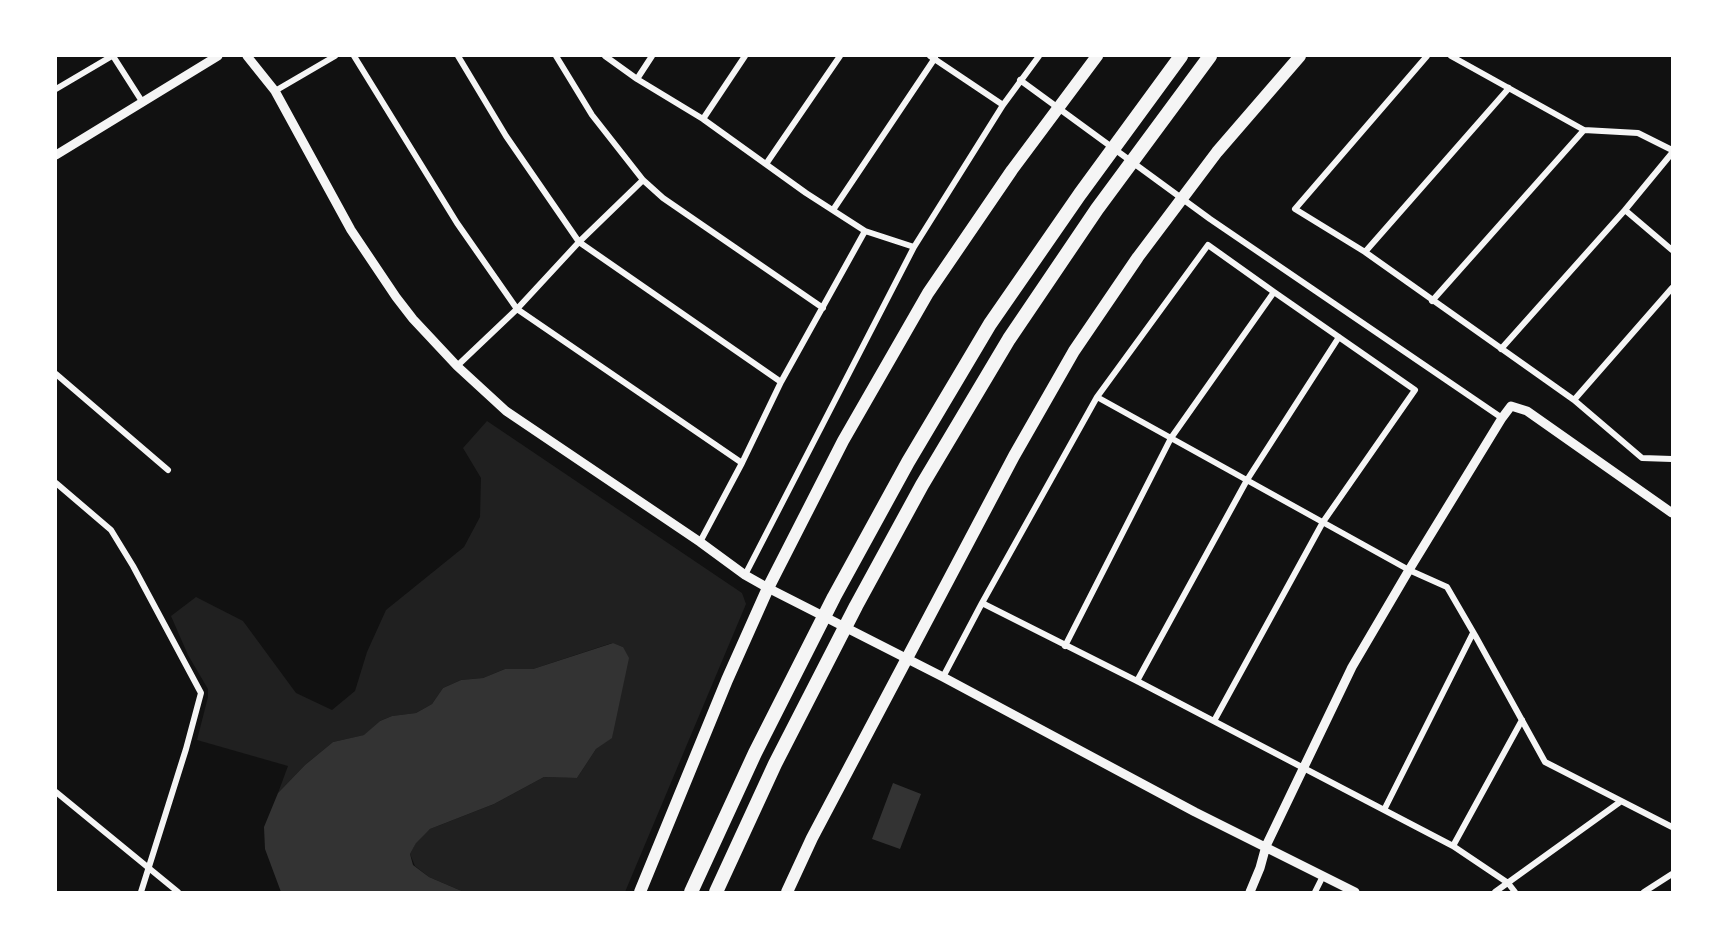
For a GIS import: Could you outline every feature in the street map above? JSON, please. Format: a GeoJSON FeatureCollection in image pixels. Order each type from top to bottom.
{"type":"FeatureCollection","features":[{"type":"Feature","properties":{"kind":"highway"},"geometry":{"type":"LineString","coordinates":[[640,892],[727,680],[768,588],[843,441],[928,293],[1012,171],[1097,56]]}},
{"type":"Feature","properties":{"kind":"highway"},"geometry":{"type":"LineString","coordinates":[[691,892],[755,753],[834,597],[908,462],[990,324],[1080,194],[1181,56]]}},
{"type":"Feature","properties":{"kind":"highway"},"geometry":{"type":"LineString","coordinates":[[716,892],[775,764],[856,606],[928,476],[1015,330],[1096,210],[1210,56]]}},
{"type":"Feature","properties":{"kind":"highway"},"geometry":{"type":"LineString","coordinates":[[787,892],[818,828],[1014,456],[1074,351],[1138,257],[1217,152],[1300,56]]}},
{"type":"Feature","properties":{"kind":"street"},"geometry":{"type":"LineString","coordinates":[[56,89],[113,56],[143,103]]}},
{"type":"Feature","properties":{"kind":"street"},"geometry":{"type":"LineString","coordinates":[[56,155],[218,56]]}},
{"type":"Feature","properties":{"kind":"street"},"geometry":{"type":"LineString","coordinates":[[247,56],[275,91],[351,230],[413,319],[457,366],[506,411],[745,575],[1166,796],[1355,892]]}},
{"type":"Feature","properties":{"kind":"street"},"geometry":{"type":"LineString","coordinates":[[275,91],[335,56]]}},
{"type":"Feature","properties":{"kind":"street"},"geometry":{"type":"LineString","coordinates":[[354,56],[457,223],[517,309],[742,463]]}},
{"type":"Feature","properties":{"kind":"street"},"geometry":{"type":"LineString","coordinates":[[458,56],[506,136],[579,242],[781,382]]}},
{"type":"Feature","properties":{"kind":"street"},"geometry":{"type":"LineString","coordinates":[[556,56],[592,115],[643,180],[663,198],[823,308]]}},
{"type":"Feature","properties":{"kind":"street"},"geometry":{"type":"LineString","coordinates":[[605,56],[637,79],[703,119],[865,231],[914,248]]}},
{"type":"Feature","properties":{"kind":"street"},"geometry":{"type":"LineString","coordinates":[[637,79],[652,56]]}},
{"type":"Feature","properties":{"kind":"street"},"geometry":{"type":"LineString","coordinates":[[703,119],[745,56]]}},
{"type":"Feature","properties":{"kind":"street"},"geometry":{"type":"LineString","coordinates":[[766,164],[840,56]]}},
{"type":"Feature","properties":{"kind":"street"},"geometry":{"type":"LineString","coordinates":[[745,575],[914,248],[1003,105],[1039,56]]}},
{"type":"Feature","properties":{"kind":"street"},"geometry":{"type":"LineString","coordinates":[[1427,56],[1295,209],[1365,252],[1574,400],[1642,458],[1672,459]]}},
{"type":"Feature","properties":{"kind":"street"},"geometry":{"type":"LineString","coordinates":[[1451,56],[1584,130],[1638,133],[1672,151],[1625,210],[1501,349]]}},
{"type":"Feature","properties":{"kind":"street"},"geometry":{"type":"LineString","coordinates":[[833,210],[933,57],[1003,105]]}},
{"type":"Feature","properties":{"kind":"street"},"geometry":{"type":"LineString","coordinates":[[1020,80],[1210,219],[1502,418]]}},
{"type":"Feature","properties":{"kind":"street"},"geometry":{"type":"LineString","coordinates":[[1365,252],[1509,88]]}},
{"type":"Feature","properties":{"kind":"street"},"geometry":{"type":"LineString","coordinates":[[1432,301],[1584,130]]}},
{"type":"Feature","properties":{"kind":"street"},"geometry":{"type":"LineString","coordinates":[[457,366],[517,309],[579,242],[643,180]]}},
{"type":"Feature","properties":{"kind":"street"},"geometry":{"type":"LineString","coordinates":[[1625,210],[1672,250]]}},
{"type":"Feature","properties":{"kind":"street"},"geometry":{"type":"LineString","coordinates":[[700,542],[781,382],[865,231]]}},
{"type":"Feature","properties":{"kind":"street"},"geometry":{"type":"LineString","coordinates":[[943,677],[1098,397],[1208,246],[1414,390],[1323,522],[1214,722]]}},
{"type":"Feature","properties":{"kind":"street"},"geometry":{"type":"LineString","coordinates":[[1574,400],[1672,288]]}},
{"type":"Feature","properties":{"kind":"street"},"geometry":{"type":"LineString","coordinates":[[1065,646],[1171,438],[1274,292]]}},
{"type":"Feature","properties":{"kind":"street"},"geometry":{"type":"LineString","coordinates":[[1137,681],[1247,480],[1339,337]]}},
{"type":"Feature","properties":{"kind":"street"},"geometry":{"type":"LineString","coordinates":[[56,374],[168,470]]}},
{"type":"Feature","properties":{"kind":"street"},"geometry":{"type":"LineString","coordinates":[[1098,397],[1409,570],[1447,587],[1545,762],[1672,827]]}},
{"type":"Feature","properties":{"kind":"street"},"geometry":{"type":"LineString","coordinates":[[1250,892],[1266,846],[1352,667],[1502,418],[1512,406],[1527,411],[1672,513]]}},
{"type":"Feature","properties":{"kind":"street"},"geometry":{"type":"LineString","coordinates":[[56,483],[111,530],[133,566],[201,693],[141,892]]}},
{"type":"Feature","properties":{"kind":"street"},"geometry":{"type":"LineString","coordinates":[[982,603],[1454,846],[1508,883],[1515,892]]}},
{"type":"Feature","properties":{"kind":"street"},"geometry":{"type":"LineString","coordinates":[[1384,810],[1473,633]]}},
{"type":"Feature","properties":{"kind":"street"},"geometry":{"type":"LineString","coordinates":[[1454,846],[1522,720]]}},
{"type":"Feature","properties":{"kind":"street"},"geometry":{"type":"LineString","coordinates":[[56,792],[178,892]]}},
{"type":"Feature","properties":{"kind":"street"},"geometry":{"type":"LineString","coordinates":[[1495,892],[1620,802]]}},
{"type":"Feature","properties":{"kind":"street"},"geometry":{"type":"LineString","coordinates":[[1644,892],[1672,874]]}},
{"type":"Feature","properties":{"kind":"street"},"geometry":{"type":"LineString","coordinates":[[1315,892],[1323,876]]}},
{"type":"Feature","properties":{"kind":"shaded area"},"geometry":{"type":"Polygon","coordinates":[[[487,421],[742,593],[746,604],[625,892],[464,892],[429,877],[415,866],[410,854],[416,842],[430,829],[494,804],[544,777],[577,778],[596,749],[612,737],[623,647],[612,643],[533,669],[505,669],[483,678],[461,680],[443,688],[432,704],[416,713],[392,716],[380,721],[365,735],[333,742],[305,765],[278,793],[288,766],[197,740],[208,689],[188,655],[171,616],[196,597],[243,621],[296,693],[332,710],[355,691],[367,652],[386,610],[464,547],[480,517],[481,478],[463,448],[487,421]]]}},
{"type":"Feature","properties":{"kind":"shaded area"},"geometry":{"type":"Polygon","coordinates":[[[613,643],[623,647],[629,658],[612,738],[596,749],[577,778],[544,777],[494,804],[430,829],[416,843],[410,854],[413,865],[429,877],[464,892],[281,892],[265,849],[264,827],[278,793],[305,765],[333,742],[364,735],[380,721],[392,716],[416,713],[432,704],[443,688],[461,680],[483,678],[505,669],[533,669],[613,643]]]}},
{"type":"Feature","properties":{"kind":"shaded area"},"geometry":{"type":"Polygon","coordinates":[[[893,783],[921,794],[900,849],[872,839],[893,783]]]}}]}
